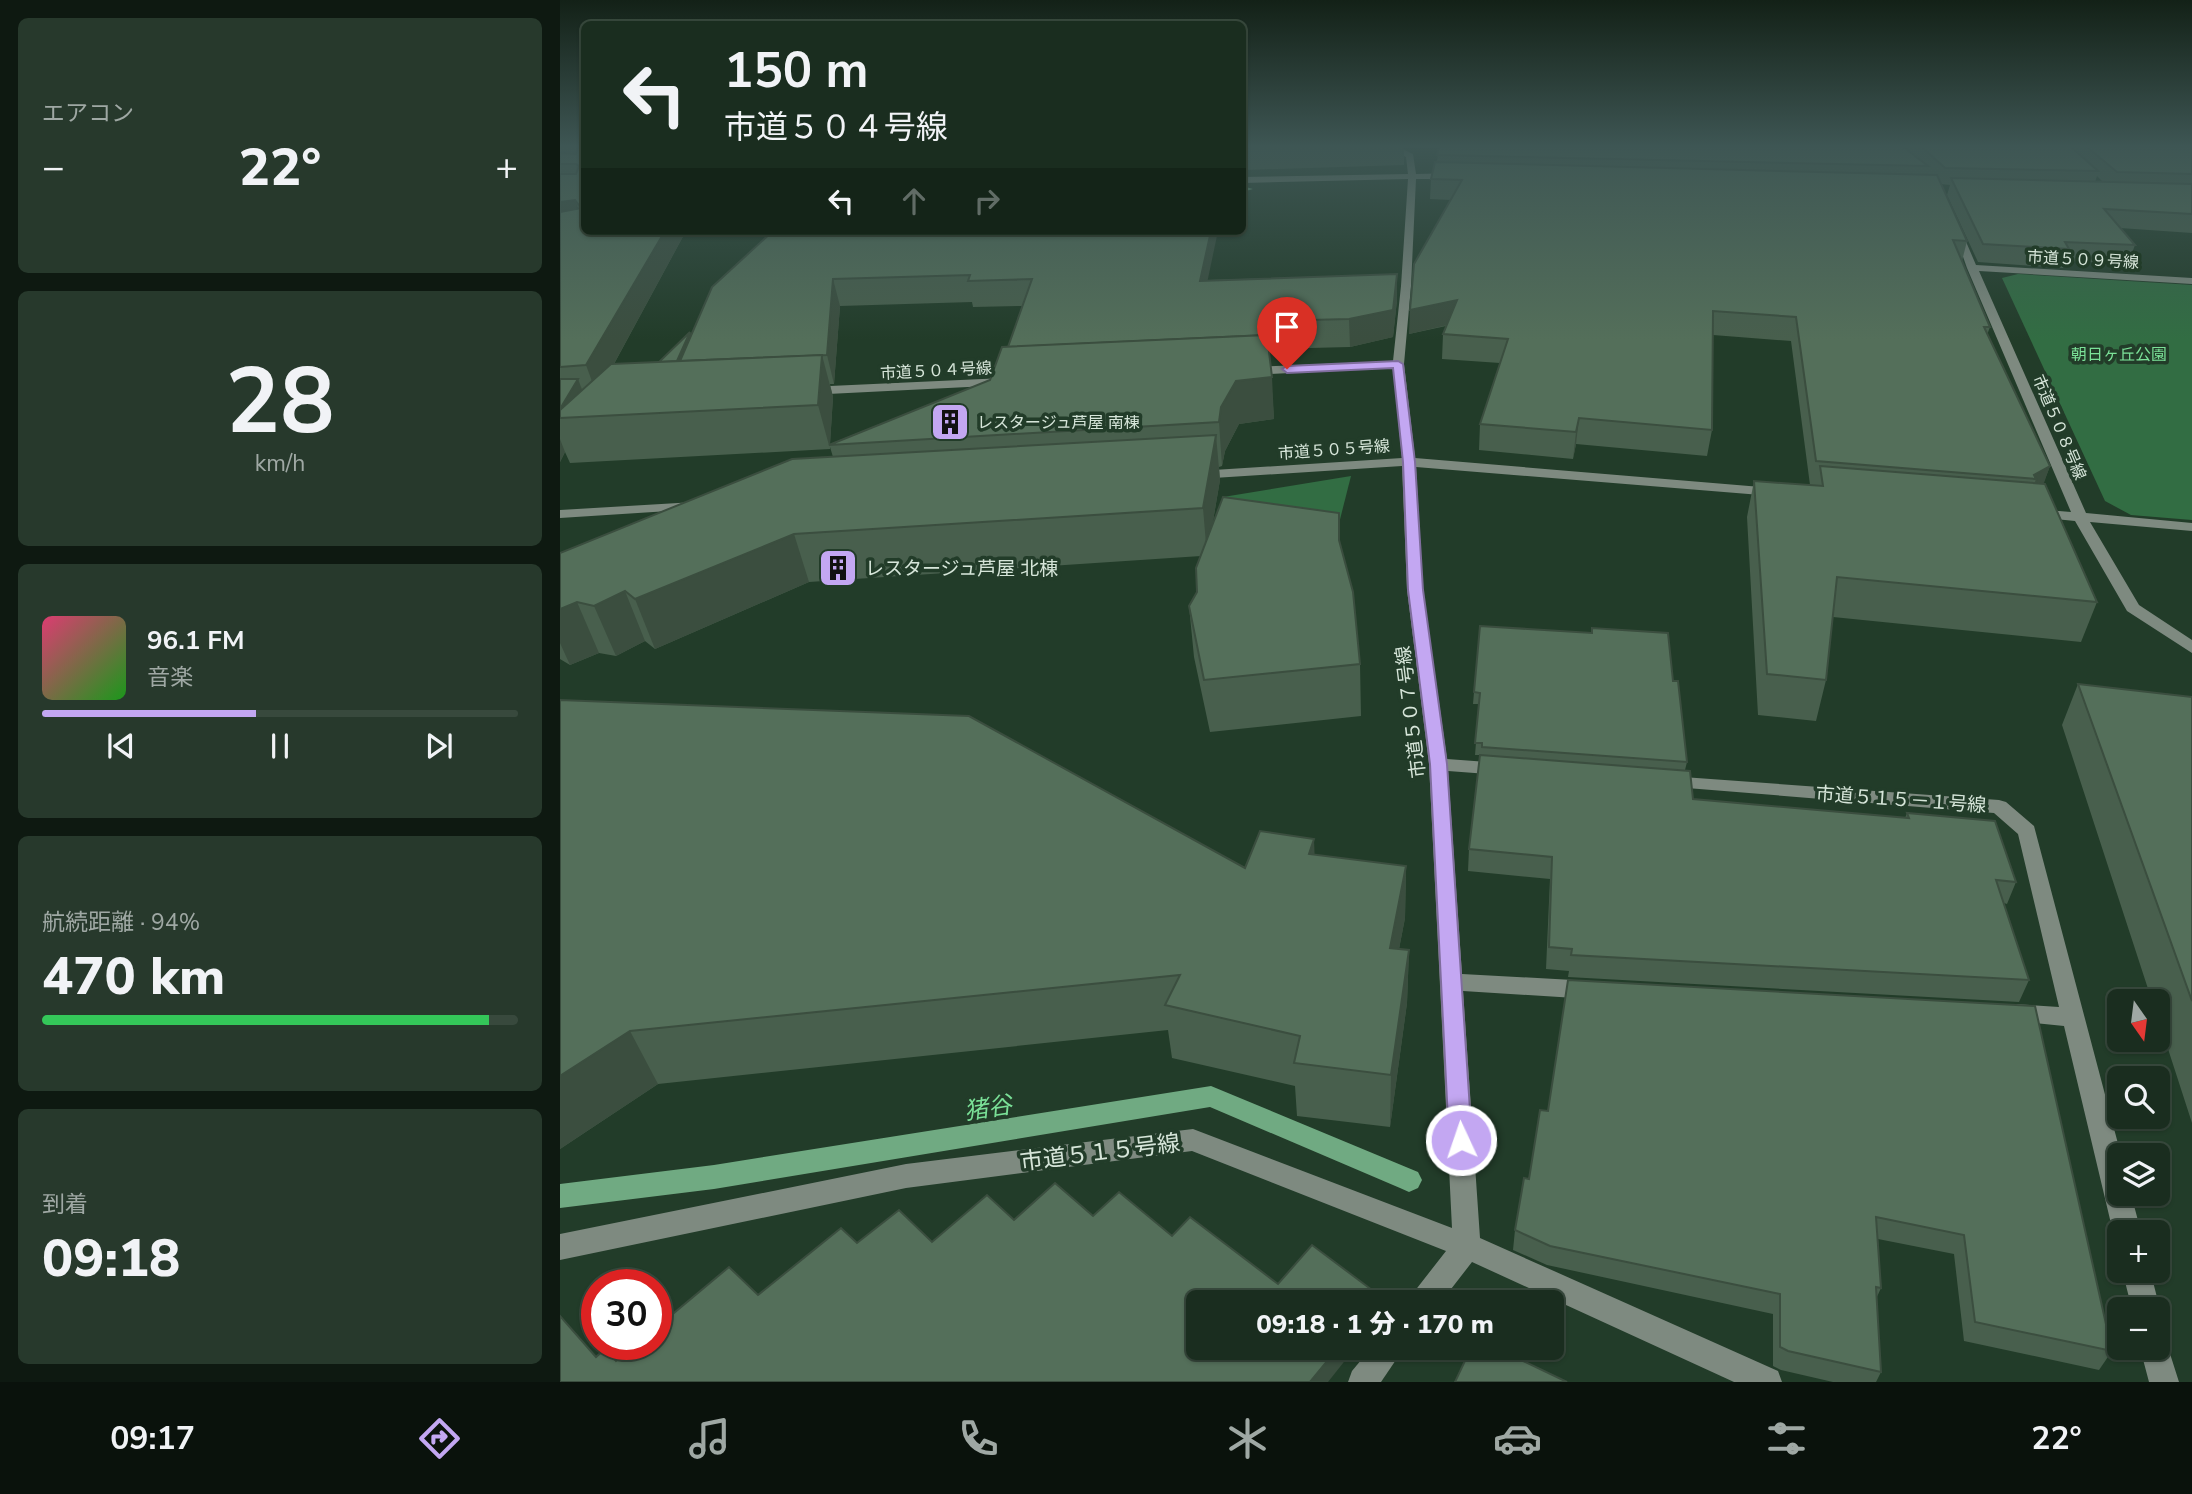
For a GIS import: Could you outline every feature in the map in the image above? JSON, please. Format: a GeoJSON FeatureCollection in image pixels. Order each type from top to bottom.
{"type":"FeatureCollection","features":[{"type":"Feature","properties":{"kind":"street","name":"市道５０７号線"},"geometry":{"type":"LineString","coordinates":[[1410,210],[1398,364],[1409,462],[1415,590],[1438,764],[1467,1246]]}},
{"type":"Feature","properties":{"kind":"street","name":"市道５０８号線"},"geometry":{"type":"LineString","coordinates":[[1952,222],[2080,517],[2133,608],[2192,648]]}},
{"type":"Feature","properties":{"kind":"street","name":"市道５０９号線"},"geometry":{"type":"LineString","coordinates":[[1972,268],[2192,281]]}},
{"type":"Feature","properties":{"kind":"street"},"geometry":{"type":"LineString","coordinates":[[1231,372],[1398,364]]}},
{"type":"Feature","properties":{"kind":"street","name":"市道５０４号線"},"geometry":{"type":"LineString","coordinates":[[789,392],[1024,382]]}},
{"type":"Feature","properties":{"kind":"street","name":"市道５０５号線"},"geometry":{"type":"LineString","coordinates":[[1186,475],[1409,462],[1792,493]]}},
{"type":"Feature","properties":{"kind":"street"},"geometry":{"type":"LineString","coordinates":[[560,514],[713,505]]}},
{"type":"Feature","properties":{"kind":"street"},"geometry":{"type":"LineString","coordinates":[[2025,513],[2192,527]]}},
{"type":"Feature","properties":{"kind":"street"},"geometry":{"type":"LineString","coordinates":[[1438,764],[1520,770]]}},
{"type":"Feature","properties":{"kind":"street","name":"市道５１５－１号線"},"geometry":{"type":"LineString","coordinates":[[1644,780],[1999,807],[2027,831],[2124,1220]]}},
{"type":"Feature","properties":{"kind":"street"},"geometry":{"type":"LineString","coordinates":[[1452,982],[1617,991]]}},
{"type":"Feature","properties":{"kind":"street"},"geometry":{"type":"LineString","coordinates":[[1990,1012],[2073,1017]]}},
{"type":"Feature","properties":{"kind":"street","name":"市道５１５号線"},"geometry":{"type":"LineString","coordinates":[[560,1247],[906,1176],[1193,1140],[1467,1246],[1766,1382]]}},
{"type":"Feature","properties":{"kind":"street"},"geometry":{"type":"LineString","coordinates":[[1433,1290],[1467,1246]]}},
{"type":"Feature","properties":{"kind":"street"},"geometry":{"type":"LineString","coordinates":[[1363,1382],[1380,1360]]}},
{"type":"Feature","properties":{"kind":"street"},"geometry":{"type":"LineString","coordinates":[[2158,1360],[2164,1382]]}},
{"type":"Feature","properties":{"kind":"green space","name":"朝日ヶ丘公園"},"geometry":{"type":"Polygon","coordinates":[[[2018,274],[2192,285],[2192,520],[2131,515],[2105,501],[2002,278],[2018,274]]]}},
{"type":"Feature","properties":{"kind":"green space"},"geometry":{"type":"Polygon","coordinates":[[[1351,476],[1332,551],[1225,521],[1223,497],[1351,476]]]}},
{"type":"Feature","properties":{"kind":"building"},"geometry":{"type":"Polygon","coordinates":[[[581,210],[581,235],[663,235],[586,365],[560,367],[560,212],[581,210]]]}},
{"type":"Feature","properties":{"kind":"building"},"geometry":{"type":"Polygon","coordinates":[[[1445,210],[1953,210],[1967,241],[1953,240],[1990,327],[1984,327],[2050,466],[2034,475],[2036,479],[1816,461],[1796,317],[1713,311],[1712,430],[1579,418],[1576,432],[1480,424],[1508,339],[1443,334],[1457,300],[1410,310],[1414,264],[1445,210]]]}},
{"type":"Feature","properties":{"kind":"building"},"geometry":{"type":"Polygon","coordinates":[[[1967,210],[2105,210],[2135,245],[2065,242],[2069,249],[1983,244],[1967,210]]]}},
{"type":"Feature","properties":{"kind":"building"},"geometry":{"type":"Polygon","coordinates":[[[2130,210],[2192,210],[2192,214],[2130,210]]]}},
{"type":"Feature","properties":{"kind":"building"},"geometry":{"type":"Polygon","coordinates":[[[769,235],[1210,235],[1200,281],[1397,274],[1393,310],[1349,319],[1265,321],[1266,335],[1008,347],[1032,279],[968,281],[970,275],[833,279],[827,355],[680,361],[712,287],[769,235]]]}},
{"type":"Feature","properties":{"kind":"building"},"geometry":{"type":"Polygon","coordinates":[[[690,332],[677,361],[659,362],[690,332]]]}},
{"type":"Feature","properties":{"kind":"building"},"geometry":{"type":"Polygon","coordinates":[[[1267,335],[1272,377],[1236,381],[1221,407],[1219,422],[829,445],[990,380],[1002,347],[1267,335]]]}},
{"type":"Feature","properties":{"kind":"building"},"geometry":{"type":"Polygon","coordinates":[[[822,355],[818,405],[560,418],[560,410],[611,364],[822,355]]]}},
{"type":"Feature","properties":{"kind":"building"},"geometry":{"type":"Polygon","coordinates":[[[560,379],[578,379],[560,409],[560,379]]]}},
{"type":"Feature","properties":{"kind":"building"},"geometry":{"type":"Polygon","coordinates":[[[1216,435],[1203,508],[794,534],[635,599],[625,591],[594,606],[577,602],[560,609],[560,553],[792,459],[1216,435]]]}},
{"type":"Feature","properties":{"kind":"building"},"geometry":{"type":"Polygon","coordinates":[[[1820,466],[2045,484],[2097,602],[1837,577],[1826,680],[1767,674],[1754,481],[1823,486],[1820,466]]]}},
{"type":"Feature","properties":{"kind":"building"},"geometry":{"type":"Polygon","coordinates":[[[1223,497],[1339,513],[1339,540],[1353,592],[1360,664],[1204,680],[1189,606],[1197,592],[1196,568],[1223,497]]]}},
{"type":"Feature","properties":{"kind":"building"},"geometry":{"type":"Polygon","coordinates":[[[1480,626],[1592,633],[1592,628],[1668,633],[1673,681],[1678,681],[1687,762],[1482,747],[1482,743],[1475,743],[1480,693],[1474,692],[1480,626]]]}},
{"type":"Feature","properties":{"kind":"building"},"geometry":{"type":"Polygon","coordinates":[[[2078,684],[2192,697],[2192,1001],[2078,684]]]}},
{"type":"Feature","properties":{"kind":"building"},"geometry":{"type":"Polygon","coordinates":[[[560,700],[969,716],[1245,868],[1260,831],[1314,839],[1309,854],[1406,866],[1390,948],[1409,950],[1391,1075],[1294,1063],[1300,1036],[1165,1005],[1180,975],[630,1031],[560,1076],[560,700]]]}},
{"type":"Feature","properties":{"kind":"building"},"geometry":{"type":"Polygon","coordinates":[[[1480,755],[1690,771],[1693,799],[1909,818],[1907,813],[1995,821],[2016,882],[1996,880],[2029,980],[1571,955],[1572,949],[1549,947],[1552,857],[1469,849],[1480,755]]]}},
{"type":"Feature","properties":{"kind":"building"},"geometry":{"type":"Polygon","coordinates":[[[1568,980],[2035,1006],[2107,1329],[2107,1350],[1975,1322],[1964,1235],[1876,1217],[1881,1288],[1876,1287],[1881,1372],[1788,1351],[1780,1347],[1780,1294],[1550,1246],[1515,1230],[1524,1178],[1529,1179],[1540,1110],[1548,1111],[1568,980]]]}},
{"type":"Feature","properties":{"kind":"building"},"geometry":{"type":"Polygon","coordinates":[[[1055,1183],[1093,1216],[1119,1192],[1172,1236],[1190,1217],[1278,1284],[1312,1245],[1372,1290],[1186,1290],[1186,1360],[1328,1360],[1310,1382],[560,1382],[560,1316],[581,1340],[581,1360],[672,1360],[672,1315],[729,1267],[758,1295],[841,1228],[857,1243],[899,1210],[932,1242],[987,1195],[1014,1220],[1055,1183]]]}},
{"type":"Feature","properties":{"kind":"building"},"geometry":{"type":"Polygon","coordinates":[[[1465,1360],[1521,1360],[1567,1382],[1455,1382],[1465,1360]]]}},
{"type":"Feature","properties":{"kind":"waterway","name":"猪谷"},"geometry":{"type":"LineString","coordinates":[[560,1196],[714,1177],[1211,1096],[1409,1180]]}},
{"type":"Feature","properties":{"kind":"place","name":"レスタージュ芦屋 南棟"},"geometry":{"type":"Point","coordinates":[950,422]}},
{"type":"Feature","properties":{"kind":"place","name":"レスタージュ芦屋 北棟"},"geometry":{"type":"Point","coordinates":[838,568]}},
{"type":"Feature","properties":{"kind":"route"},"geometry":{"type":"LineString","coordinates":[[1287,369],[1398,364],[1409,462],[1415,590],[1438,764],[1461,1140]]}}]}
